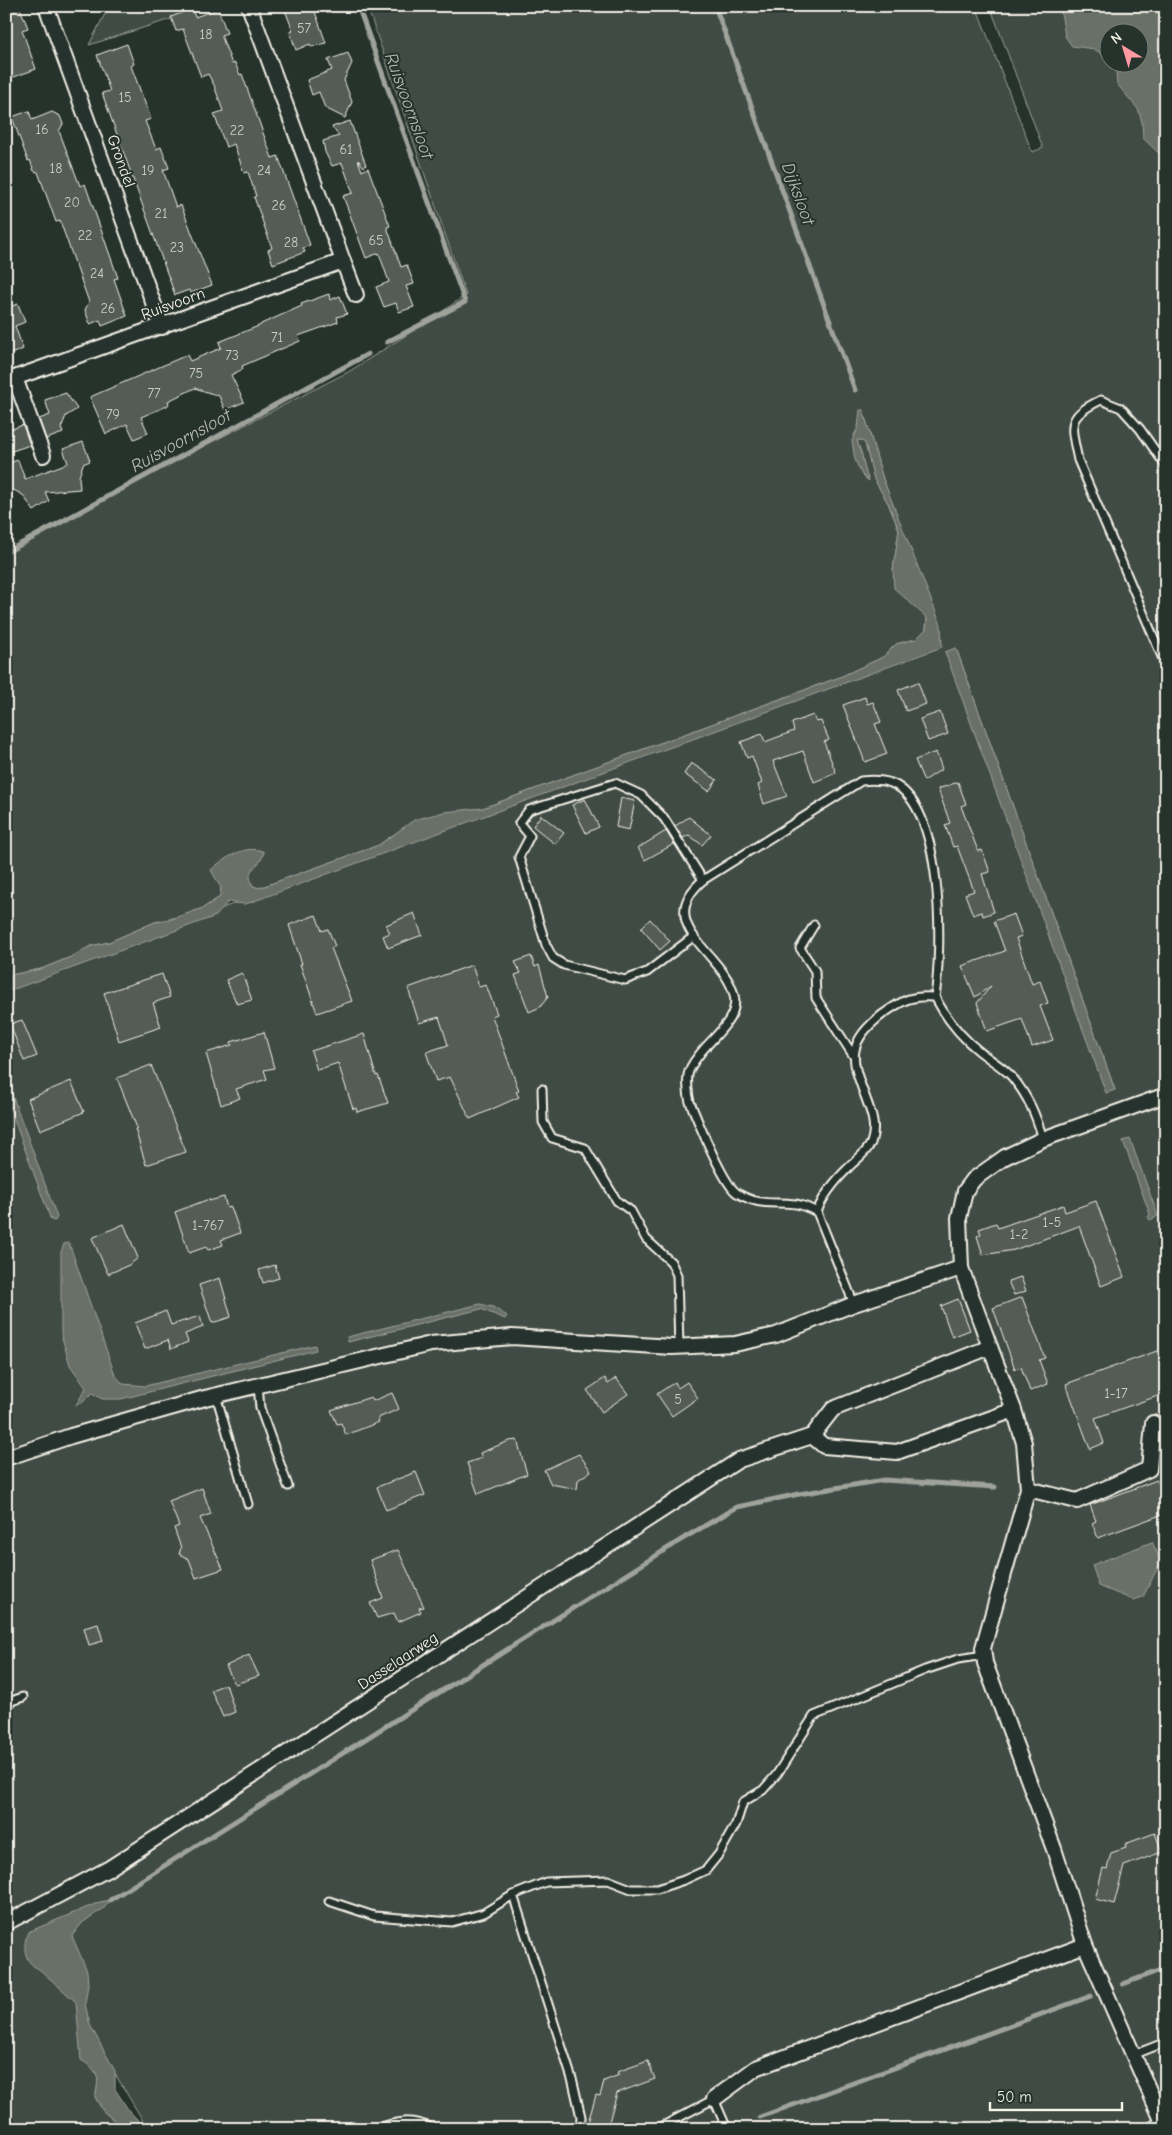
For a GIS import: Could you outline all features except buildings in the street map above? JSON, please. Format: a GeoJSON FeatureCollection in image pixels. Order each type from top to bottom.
{"type":"FeatureCollection","features":[{"type":"Feature","properties":{"kind":"street","name":"Grondel"},"geometry":{"type":"LineString","coordinates":[[46,6],[162,327]]}},
{"type":"Feature","properties":{"kind":"street"},"geometry":{"type":"LineString","coordinates":[[249,6],[356,296]]}},
{"type":"Feature","properties":{"kind":"street","name":"Ruisvoorn"},"geometry":{"type":"LineString","coordinates":[[43,455],[10,380],[343,261]]}},
{"type":"Feature","properties":{"kind":"street"},"geometry":{"type":"LineString","coordinates":[[1164,2125],[1085,1945],[1054,1849],[985,1663],[983,1648],[1028,1489],[1024,1444],[1014,1410],[961,1268],[959,1218],[965,1191],[974,1179],[1004,1157],[1043,1139],[1166,1095]]}},
{"type":"Feature","properties":{"kind":"street"},"geometry":{"type":"LineString","coordinates":[[6,1458],[71,1436],[216,1395],[431,1344],[512,1337],[678,1347],[735,1344],[776,1335],[854,1304],[961,1268]]}},
{"type":"Feature","properties":{"kind":"street"},"geometry":{"type":"LineString","coordinates":[[990,1346],[833,1409],[812,1436],[824,1446],[898,1452],[1014,1410]]}},
{"type":"Feature","properties":{"kind":"street"},"geometry":{"type":"LineString","coordinates":[[1028,1489],[1077,1501],[1149,1468],[1153,1423]]}},
{"type":"Feature","properties":{"kind":"street","name":"Dasselaarweg"},"geometry":{"type":"LineString","coordinates":[[6,1922],[108,1869],[739,1460],[812,1436]]}},
{"type":"Feature","properties":{"kind":"street"},"geometry":{"type":"LineString","coordinates":[[714,2099],[756,2068],[1085,1945]]}},
{"type":"Feature","properties":{"kind":"lane"},"geometry":{"type":"LineString","coordinates":[[1166,466],[1140,429],[1121,408],[1101,400],[1083,408],[1074,419],[1073,433],[1078,460],[1166,666]]}},
{"type":"Feature","properties":{"kind":"lane"},"geometry":{"type":"LineString","coordinates":[[818,1212],[797,1204],[756,1202],[735,1191],[718,1166],[690,1100],[688,1075],[698,1056],[734,1010],[735,996],[727,976],[694,937],[685,923],[686,906],[694,889],[702,880],[860,781],[890,783],[905,792],[918,812],[928,838],[939,897],[939,973],[935,997],[963,1037],[980,1052],[997,1063],[1026,1094],[1036,1114],[1043,1139]]}},
{"type":"Feature","properties":{"kind":"lane"},"geometry":{"type":"LineString","coordinates":[[694,937],[647,972],[625,980],[564,965],[553,958],[546,945],[519,857],[530,836],[519,823],[529,810],[615,783],[641,795],[664,818],[702,880]]}},
{"type":"Feature","properties":{"kind":"lane"},"geometry":{"type":"LineString","coordinates":[[814,925],[800,948],[815,971],[816,998],[853,1055],[874,1128],[871,1144],[822,1198],[818,1212],[854,1304]]}},
{"type":"Feature","properties":{"kind":"lane"},"geometry":{"type":"LineString","coordinates":[[853,1055],[857,1039],[871,1023],[887,1011],[907,998],[914,996],[935,997]]}},
{"type":"Feature","properties":{"kind":"lane"},"geometry":{"type":"LineString","coordinates":[[542,1089],[543,1122],[552,1138],[585,1148],[617,1201],[631,1211],[646,1239],[671,1262],[677,1275],[678,1347]]}},
{"type":"Feature","properties":{"kind":"lane"},"geometry":{"type":"LineString","coordinates":[[258,1386],[260,1408],[288,1486]]}},
{"type":"Feature","properties":{"kind":"lane"},"geometry":{"type":"LineString","coordinates":[[216,1395],[248,1504]]}},
{"type":"Feature","properties":{"kind":"lane"},"geometry":{"type":"LineString","coordinates":[[329,1901],[374,1916],[452,1922],[484,1913],[513,1895],[546,1882],[608,1880],[631,1889],[656,1889],[706,1870],[719,1854],[736,1824],[743,1802],[763,1790],[777,1774],[814,1716],[924,1670],[958,1659],[984,1655]]}},
{"type":"Feature","properties":{"kind":"lane"},"geometry":{"type":"LineString","coordinates":[[6,1702],[23,1696]]}},
{"type":"Feature","properties":{"kind":"lane"},"geometry":{"type":"LineString","coordinates":[[513,1895],[573,2082],[581,2117],[580,2129]]}},
{"type":"Feature","properties":{"kind":"lane"},"geometry":{"type":"LineString","coordinates":[[1133,2055],[1166,2042]]}},
{"type":"Feature","properties":{"kind":"lane"},"geometry":{"type":"LineString","coordinates":[[657,2129],[714,2099],[727,2129]]}},
{"type":"Feature","properties":{"kind":"lane"},"geometry":{"type":"LineString","coordinates":[[375,2129],[399,2121],[422,2123],[434,2129]]}},
{"type":"Feature","properties":{"kind":"lane"},"geometry":{"type":"LineString","coordinates":[[1146,2129],[1164,2125]]}},
{"type":"Feature","properties":{"kind":"shaded area"},"geometry":{"type":"Polygon","coordinates":[[[109,6],[212,6],[89,45],[109,6]]]}},
{"type":"Feature","properties":{"kind":"shaded area"},"geometry":{"type":"Polygon","coordinates":[[[367,6],[976,6],[1032,152],[1043,148],[990,6],[1166,6],[1166,2129],[148,2129],[84,2022],[94,2068],[99,2081],[95,2097],[103,2111],[124,2129],[6,2129],[6,987],[942,645],[883,479],[863,410],[854,435],[862,475],[868,480],[857,440],[865,443],[874,479],[888,503],[899,530],[893,570],[927,618],[926,629],[916,639],[896,644],[883,657],[840,677],[483,808],[441,815],[415,823],[379,845],[259,888],[253,886],[250,872],[260,861],[221,888],[220,897],[203,908],[182,916],[155,922],[109,942],[91,946],[71,957],[41,969],[6,976],[6,555],[206,445],[350,371],[466,295],[367,6]],[[956,648],[947,652],[1115,1090],[956,648]]]}},
{"type":"Feature","properties":{"kind":"shaded area"},"geometry":{"type":"Polygon","coordinates":[[[1060,6],[1166,6],[1166,160],[1143,138],[1142,122],[1138,109],[1117,84],[1116,72],[1150,72],[1150,22],[1100,22],[1100,53],[1094,49],[1072,46],[1065,36],[1060,6]]]}},
{"type":"Feature","properties":{"kind":"shaded area"},"geometry":{"type":"Polygon","coordinates":[[[860,410],[863,410],[883,479],[941,625],[942,647],[249,903],[228,902],[216,916],[6,992],[6,976],[41,969],[71,957],[91,946],[109,942],[155,922],[166,921],[203,908],[220,897],[221,888],[211,870],[222,861],[243,851],[250,849],[264,852],[250,875],[253,886],[259,888],[379,845],[414,820],[444,812],[483,808],[840,677],[883,657],[896,644],[916,639],[926,629],[927,618],[894,588],[893,570],[899,530],[888,503],[874,479],[865,443],[861,440],[857,440],[869,481],[862,475],[855,460],[852,441],[858,428],[860,410]]]}},
{"type":"Feature","properties":{"kind":"shaded area"},"geometry":{"type":"Polygon","coordinates":[[[956,648],[1115,1090],[1106,1093],[945,652],[956,648]]]}},
{"type":"Feature","properties":{"kind":"shaded area"},"geometry":{"type":"Polygon","coordinates":[[[6,1078],[57,1217],[55,1221],[51,1220],[6,1098],[6,1078]]]}},
{"type":"Feature","properties":{"kind":"shaded area"},"geometry":{"type":"Polygon","coordinates":[[[1130,1139],[1158,1216],[1150,1220],[1148,1217],[1150,1214],[1123,1141],[1130,1139]]]}},
{"type":"Feature","properties":{"kind":"shaded area"},"geometry":{"type":"Polygon","coordinates":[[[69,1243],[115,1375],[123,1384],[145,1386],[315,1345],[316,1350],[121,1399],[102,1399],[92,1393],[83,1402],[76,1405],[86,1388],[70,1365],[61,1334],[61,1252],[64,1244],[69,1243]]]}},
{"type":"Feature","properties":{"kind":"shaded area"},"geometry":{"type":"Polygon","coordinates":[[[480,1304],[493,1307],[507,1316],[505,1319],[481,1309],[348,1342],[347,1337],[480,1304]]]}},
{"type":"Feature","properties":{"kind":"shaded area"},"geometry":{"type":"Polygon","coordinates":[[[1152,1542],[1161,1561],[1143,1597],[1133,1600],[1099,1586],[1092,1565],[1152,1542]]]}},
{"type":"Feature","properties":{"kind":"shaded area"},"geometry":{"type":"Polygon","coordinates":[[[110,1900],[105,1907],[82,1923],[72,1936],[87,1971],[88,1984],[85,2004],[90,2025],[115,2071],[115,2089],[129,2111],[147,2129],[124,2129],[103,2111],[95,2097],[97,2075],[91,2067],[81,2060],[76,2002],[30,1963],[25,1948],[28,1932],[100,1902],[110,1900]]]}},
{"type":"Feature","properties":{"kind":"waterway","name":"Ruisvoornsloot"},"geometry":{"type":"LineString","coordinates":[[358,6],[465,302],[387,342]]}},
{"type":"Feature","properties":{"kind":"waterway","name":"Dijksloot"},"geometry":{"type":"LineString","coordinates":[[715,6],[855,390]]}},
{"type":"Feature","properties":{"kind":"waterway","name":"Ruisvoornsloot"},"geometry":{"type":"LineString","coordinates":[[6,552],[368,354]]}},
{"type":"Feature","properties":{"kind":"waterway"},"geometry":{"type":"LineString","coordinates":[[110,1900],[684,1538],[737,1507],[799,1494],[884,1480],[995,1487]]}},
{"type":"Feature","properties":{"kind":"waterway"},"geometry":{"type":"LineString","coordinates":[[1123,1984],[1166,1968]]}},
{"type":"Feature","properties":{"kind":"waterway"},"geometry":{"type":"LineString","coordinates":[[760,2117],[1091,1996]]}}]}
